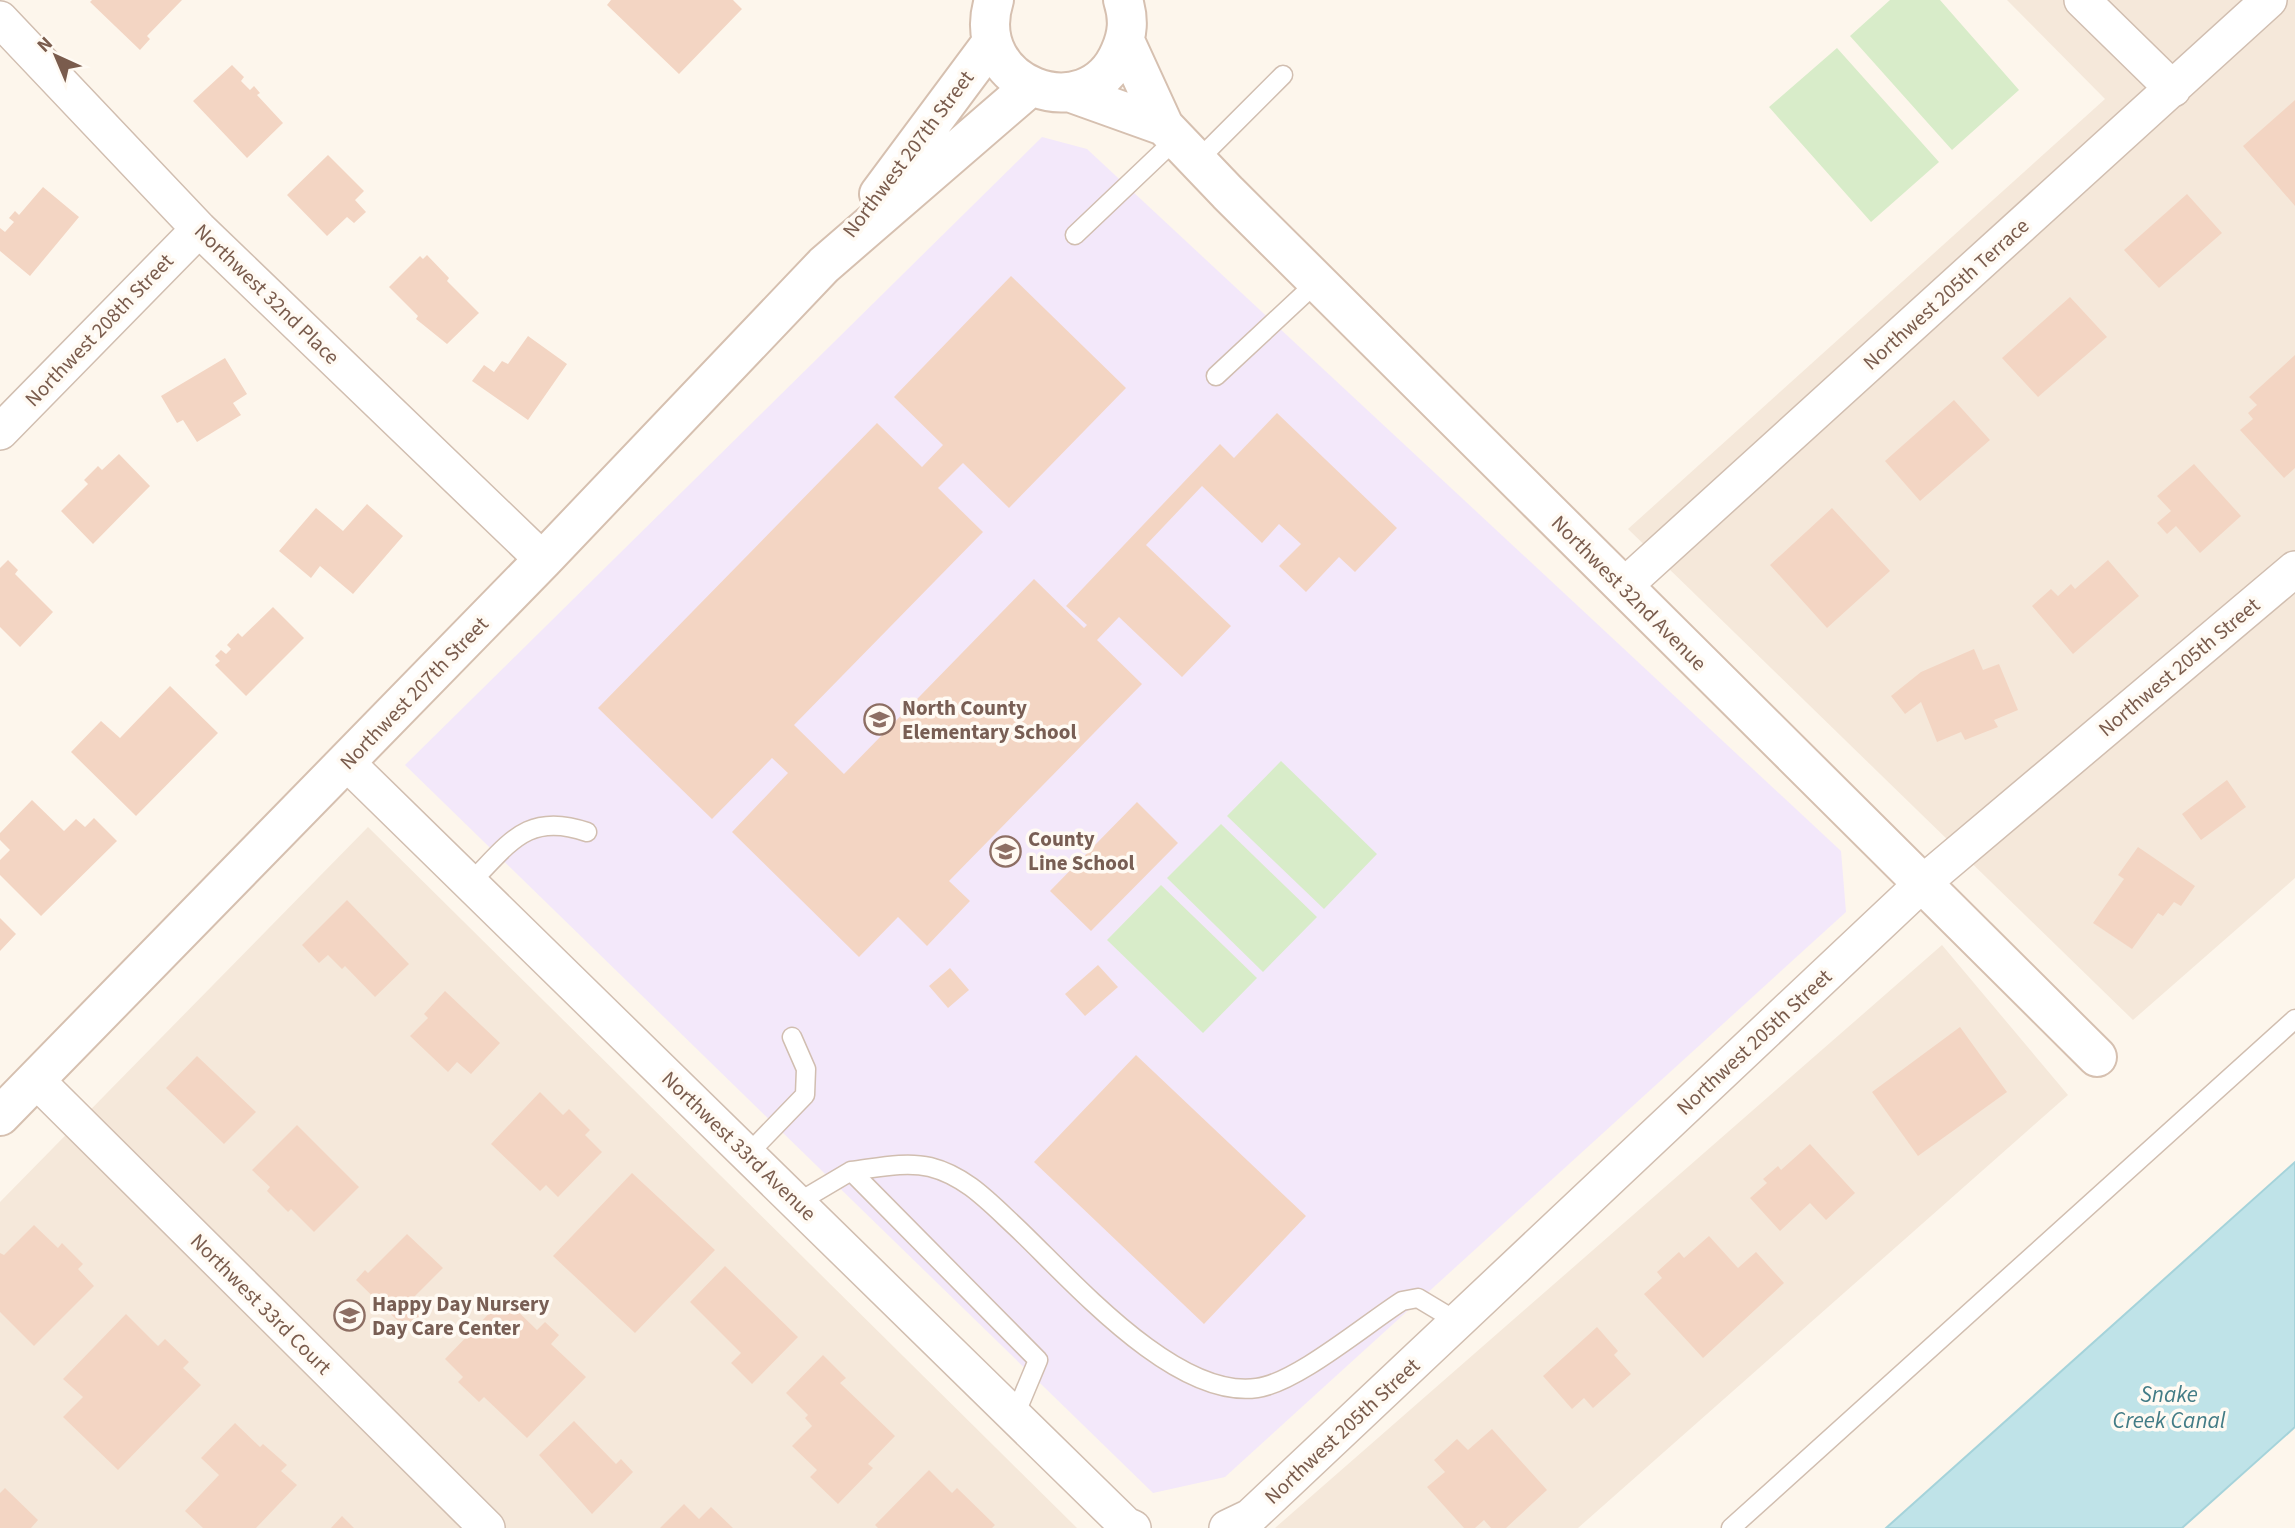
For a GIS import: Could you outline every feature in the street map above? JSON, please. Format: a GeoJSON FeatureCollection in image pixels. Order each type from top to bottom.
{"type":"FeatureCollection","features":[{"type":"Feature","properties":{"kind":"street"},"geometry":{"type":"LineString","coordinates":[[1069,92],[1087,86],[1104,75],[1117,59],[1125,41],[1127,26],[1123,0]]}},
{"type":"Feature","properties":{"kind":"street"},"geometry":{"type":"LineString","coordinates":[[2082,0],[2173,89]]}},
{"type":"Feature","properties":{"kind":"street","name":"Northwest 205th Terrace"},"geometry":{"type":"LineString","coordinates":[[1623,587],[2269,0]]}},
{"type":"Feature","properties":{"kind":"street"},"geometry":{"type":"LineString","coordinates":[[990,14],[1006,69],[1030,87]]}},
{"type":"Feature","properties":{"kind":"street","name":"Northwest 207th Street"},"geometry":{"type":"LineString","coordinates":[[824,265],[990,14]]}},
{"type":"Feature","properties":{"kind":"street","name":"Northwest 32nd Place"},"geometry":{"type":"LineString","coordinates":[[0,19],[199,229],[543,560]]}},
{"type":"Feature","properties":{"kind":"street","name":"Northwest 32nd Avenue"},"geometry":{"type":"LineString","coordinates":[[1125,41],[1179,142],[2097,1057]]}},
{"type":"Feature","properties":{"kind":"street","name":"Northwest 32nd Avenue"},"geometry":{"type":"LineString","coordinates":[[1030,87],[1049,92],[1069,92],[1179,142]]}},
{"type":"Feature","properties":{"kind":"street","name":"Northwest 207th Street"},"geometry":{"type":"LineString","coordinates":[[0,1116],[543,560],[824,265],[1030,87]]}},
{"type":"Feature","properties":{"kind":"street","name":"Northwest 208th Street"},"geometry":{"type":"LineString","coordinates":[[0,432],[199,229]]}},
{"type":"Feature","properties":{"kind":"street","name":"Northwest 205th Street"},"geometry":{"type":"LineString","coordinates":[[1227,1528],[1250,1517],[1924,882],[2295,569]]}},
{"type":"Feature","properties":{"kind":"street","name":"Northwest 33rd Avenue"},"geometry":{"type":"LineString","coordinates":[[346,762],[1133,1528]]}},
{"type":"Feature","properties":{"kind":"street","name":"Northwest 33rd Court"},"geometry":{"type":"LineString","coordinates":[[36,1080],[487,1528]]}},
{"type":"Feature","properties":{"kind":"lane"},"geometry":{"type":"LineString","coordinates":[[1075,235],[1179,142],[1283,75]]}},
{"type":"Feature","properties":{"kind":"lane"},"geometry":{"type":"LineString","coordinates":[[1216,376],[1317,282]]}},
{"type":"Feature","properties":{"kind":"lane"},"geometry":{"type":"LineString","coordinates":[[470,883],[516,838],[541,824],[566,824],[587,832]]}},
{"type":"Feature","properties":{"kind":"lane"},"geometry":{"type":"LineString","coordinates":[[1731,1528],[2295,1019]]}},
{"type":"Feature","properties":{"kind":"lane"},"geometry":{"type":"LineString","coordinates":[[748,1154],[805,1095],[806,1069],[792,1037]]}},
{"type":"Feature","properties":{"kind":"lane"},"geometry":{"type":"LineString","coordinates":[[797,1203],[851,1171],[899,1165],[929,1167],[975,1188],[1125,1331],[1178,1367],[1223,1389],[1259,1388],[1301,1370],[1402,1301],[1418,1298],[1458,1322]]}},
{"type":"Feature","properties":{"kind":"lane"},"geometry":{"type":"LineString","coordinates":[[851,1171],[1038,1360],[1015,1415]]}},
{"type":"Feature","properties":{"kind":"shaded area"},"geometry":{"type":"Polygon","coordinates":[[[2007,0],[2295,0],[2295,878],[2133,1020],[1628,529],[2105,99],[2007,0]]]}},
{"type":"Feature","properties":{"kind":"shaded area"},"geometry":{"type":"Polygon","coordinates":[[[1042,137],[1087,149],[1841,851],[1846,912],[1225,1477],[1153,1493],[405,765],[1042,137]]]}},
{"type":"Feature","properties":{"kind":"shaded area"},"geometry":{"type":"Polygon","coordinates":[[[368,827],[1077,1528],[0,1528],[0,1202],[368,827]]]}},
{"type":"Feature","properties":{"kind":"shaded area"},"geometry":{"type":"Polygon","coordinates":[[[1942,945],[2068,1095],[1578,1528],[1275,1528],[1942,945]]]}},
{"type":"Feature","properties":{"kind":"green space"},"geometry":{"type":"Polygon","coordinates":[[[1890,0],[1940,0],[2019,90],[1952,150],[1850,36],[1890,0]]]}},
{"type":"Feature","properties":{"kind":"green space"},"geometry":{"type":"Polygon","coordinates":[[[1837,48],[1939,162],[1871,222],[1769,107],[1837,48]]]}},
{"type":"Feature","properties":{"kind":"green space"},"geometry":{"type":"Polygon","coordinates":[[[1281,761],[1377,854],[1324,909],[1227,816],[1281,761]]]}},
{"type":"Feature","properties":{"kind":"green space"},"geometry":{"type":"Polygon","coordinates":[[[1221,824],[1317,917],[1263,972],[1167,878],[1221,824]]]}},
{"type":"Feature","properties":{"kind":"green space"},"geometry":{"type":"Polygon","coordinates":[[[1161,885],[1257,978],[1203,1033],[1107,940],[1161,885]]]}},
{"type":"Feature","properties":{"kind":"water","name":"Snake Creek Canal"},"geometry":{"type":"Polygon","coordinates":[[[2295,1162],[2295,1427],[2182,1528],[1886,1528],[2295,1162]]]}},
{"type":"Feature","properties":{"kind":"building"},"geometry":{"type":"Polygon","coordinates":[[[182,0],[147,36],[150,39],[140,50],[90,2],[182,0]]]}},
{"type":"Feature","properties":{"kind":"building"},"geometry":{"type":"Polygon","coordinates":[[[611,0],[733,0],[742,9],[679,74],[607,5],[611,0]]]}},
{"type":"Feature","properties":{"kind":"building"},"geometry":{"type":"Polygon","coordinates":[[[232,65],[244,77],[241,81],[250,90],[254,86],[260,93],[257,95],[283,123],[247,158],[193,101],[232,65]]]}},
{"type":"Feature","properties":{"kind":"building"},"geometry":{"type":"Polygon","coordinates":[[[2295,100],[2295,206],[2243,146],[2295,100]]]}},
{"type":"Feature","properties":{"kind":"building"},"geometry":{"type":"Polygon","coordinates":[[[328,155],[364,191],[355,200],[366,212],[354,223],[347,217],[327,236],[287,195],[328,155]]]}},
{"type":"Feature","properties":{"kind":"building"},"geometry":{"type":"Polygon","coordinates":[[[43,187],[79,217],[30,276],[0,251],[0,228],[5,232],[14,222],[9,218],[15,211],[19,215],[43,187]]]}},
{"type":"Feature","properties":{"kind":"building"},"geometry":{"type":"Polygon","coordinates":[[[2187,194],[2222,233],[2159,288],[2124,250],[2187,194]]]}},
{"type":"Feature","properties":{"kind":"building"},"geometry":{"type":"Polygon","coordinates":[[[427,255],[449,278],[447,281],[479,313],[447,344],[416,319],[418,316],[389,287],[420,256],[423,259],[427,255]]]}},
{"type":"Feature","properties":{"kind":"building"},"geometry":{"type":"Polygon","coordinates":[[[1011,276],[1126,388],[1009,508],[963,463],[938,488],[983,532],[794,725],[844,774],[1034,579],[1084,628],[1087,625],[1066,606],[1220,444],[1234,458],[1277,413],[1397,528],[1355,572],[1339,557],[1306,592],[1279,566],[1301,544],[1279,524],[1262,543],[1202,486],[1146,545],[1231,626],[1182,677],[1119,617],[1097,640],[1142,684],[949,881],[970,901],[927,946],[898,917],[859,957],[732,832],[788,773],[772,758],[712,819],[598,708],[877,423],[922,467],[943,445],[894,397],[1011,276]]]}},
{"type":"Feature","properties":{"kind":"building"},"geometry":{"type":"Polygon","coordinates":[[[2070,297],[2107,337],[2038,397],[2002,358],[2070,297]]]}},
{"type":"Feature","properties":{"kind":"building"},"geometry":{"type":"Polygon","coordinates":[[[528,336],[567,364],[528,420],[472,381],[484,365],[494,372],[502,361],[508,364],[528,336]]]}},
{"type":"Feature","properties":{"kind":"building"},"geometry":{"type":"Polygon","coordinates":[[[2295,355],[2295,468],[2284,478],[2240,430],[2253,419],[2248,413],[2257,405],[2249,397],[2295,355]]]}},
{"type":"Feature","properties":{"kind":"building"},"geometry":{"type":"Polygon","coordinates":[[[225,358],[247,394],[233,403],[241,415],[197,442],[183,420],[177,423],[161,396],[225,358]]]}},
{"type":"Feature","properties":{"kind":"building"},"geometry":{"type":"Polygon","coordinates":[[[1954,400],[1990,440],[1920,501],[1885,461],[1954,400]]]}},
{"type":"Feature","properties":{"kind":"building"},"geometry":{"type":"Polygon","coordinates":[[[119,454],[150,486],[93,544],[61,511],[88,484],[84,480],[98,466],[102,470],[119,454]]]}},
{"type":"Feature","properties":{"kind":"building"},"geometry":{"type":"Polygon","coordinates":[[[2194,464],[2241,516],[2200,553],[2176,526],[2167,534],[2157,523],[2171,511],[2157,496],[2194,464]]]}},
{"type":"Feature","properties":{"kind":"building"},"geometry":{"type":"Polygon","coordinates":[[[367,504],[403,536],[353,594],[320,566],[311,578],[279,551],[316,508],[343,531],[367,504]]]}},
{"type":"Feature","properties":{"kind":"building"},"geometry":{"type":"Polygon","coordinates":[[[1832,508],[1890,571],[1827,628],[1770,565],[1832,508]]]}},
{"type":"Feature","properties":{"kind":"building"},"geometry":{"type":"Polygon","coordinates":[[[8,560],[18,570],[15,574],[53,612],[20,647],[0,627],[0,568],[8,560]]]}},
{"type":"Feature","properties":{"kind":"building"},"geometry":{"type":"Polygon","coordinates":[[[2108,560],[2139,596],[2073,654],[2032,606],[2051,589],[2058,596],[2071,584],[2075,589],[2108,560]]]}},
{"type":"Feature","properties":{"kind":"building"},"geometry":{"type":"Polygon","coordinates":[[[273,607],[304,638],[246,696],[215,665],[220,661],[215,656],[221,650],[226,654],[231,649],[227,645],[238,633],[242,637],[273,607]]]}},
{"type":"Feature","properties":{"kind":"building"},"geometry":{"type":"Polygon","coordinates":[[[1974,649],[1983,670],[1999,664],[2018,710],[1994,720],[1998,727],[1965,740],[1961,732],[1937,742],[1921,702],[1905,714],[1891,696],[1921,672],[1974,649]]]}},
{"type":"Feature","properties":{"kind":"building"},"geometry":{"type":"Polygon","coordinates":[[[170,686],[218,733],[136,816],[71,752],[101,721],[120,738],[170,686]]]}},
{"type":"Feature","properties":{"kind":"building"},"geometry":{"type":"Polygon","coordinates":[[[2227,780],[2246,807],[2201,840],[2182,814],[2227,780]]]}},
{"type":"Feature","properties":{"kind":"building"},"geometry":{"type":"Polygon","coordinates":[[[32,800],[64,831],[76,819],[85,827],[94,818],[117,841],[41,916],[0,875],[0,860],[10,850],[0,840],[0,833],[32,800]]]}},
{"type":"Feature","properties":{"kind":"building"},"geometry":{"type":"Polygon","coordinates":[[[1137,802],[1178,843],[1091,931],[1050,891],[1137,802]]]}},
{"type":"Feature","properties":{"kind":"building"},"geometry":{"type":"Polygon","coordinates":[[[2138,847],[2195,886],[2181,906],[2174,902],[2163,916],[2158,913],[2132,949],[2093,923],[2124,879],[2118,875],[2138,847]]]}},
{"type":"Feature","properties":{"kind":"building"},"geometry":{"type":"Polygon","coordinates":[[[347,900],[409,964],[375,997],[345,966],[342,969],[328,955],[319,963],[302,945],[347,900]]]}},
{"type":"Feature","properties":{"kind":"building"},"geometry":{"type":"Polygon","coordinates":[[[0,918],[16,934],[0,951],[0,918]]]}},
{"type":"Feature","properties":{"kind":"building"},"geometry":{"type":"Polygon","coordinates":[[[1098,965],[1118,987],[1085,1016],[1065,994],[1098,965]]]}},
{"type":"Feature","properties":{"kind":"building"},"geometry":{"type":"Polygon","coordinates":[[[950,968],[969,990],[948,1008],[929,986],[950,968]]]}},
{"type":"Feature","properties":{"kind":"building"},"geometry":{"type":"Polygon","coordinates":[[[445,991],[500,1043],[471,1074],[457,1062],[448,1072],[410,1036],[428,1018],[424,1014],[445,991]]]}},
{"type":"Feature","properties":{"kind":"building"},"geometry":{"type":"Polygon","coordinates":[[[1960,1027],[2007,1092],[1918,1156],[1872,1092],[1960,1027]]]}},
{"type":"Feature","properties":{"kind":"building"},"geometry":{"type":"Polygon","coordinates":[[[1136,1055],[1306,1216],[1204,1324],[1034,1162],[1136,1055]]]}},
{"type":"Feature","properties":{"kind":"building"},"geometry":{"type":"Polygon","coordinates":[[[197,1056],[256,1112],[224,1144],[166,1088],[197,1056]]]}},
{"type":"Feature","properties":{"kind":"building"},"geometry":{"type":"Polygon","coordinates":[[[540,1092],[563,1115],[569,1109],[590,1130],[585,1135],[602,1152],[558,1197],[546,1185],[540,1191],[491,1144],[540,1092]]]}},
{"type":"Feature","properties":{"kind":"building"},"geometry":{"type":"Polygon","coordinates":[[[297,1125],[359,1187],[314,1232],[291,1209],[288,1212],[267,1191],[270,1187],[252,1170],[297,1125]]]}},
{"type":"Feature","properties":{"kind":"building"},"geometry":{"type":"Polygon","coordinates":[[[1810,1144],[1855,1193],[1826,1220],[1810,1203],[1780,1231],[1750,1198],[1767,1183],[1763,1179],[1778,1166],[1781,1170],[1810,1144]]]}},
{"type":"Feature","properties":{"kind":"building"},"geometry":{"type":"Polygon","coordinates":[[[632,1173],[715,1250],[635,1333],[553,1256],[632,1173]]]}},
{"type":"Feature","properties":{"kind":"building"},"geometry":{"type":"Polygon","coordinates":[[[34,1225],[58,1248],[62,1243],[83,1264],[78,1269],[94,1286],[34,1346],[0,1312],[0,1253],[4,1255],[34,1225]]]}},
{"type":"Feature","properties":{"kind":"building"},"geometry":{"type":"Polygon","coordinates":[[[407,1234],[443,1268],[408,1303],[420,1316],[406,1329],[356,1280],[365,1270],[368,1273],[407,1234]]]}},
{"type":"Feature","properties":{"kind":"building"},"geometry":{"type":"Polygon","coordinates":[[[1709,1236],[1738,1268],[1756,1252],[1784,1283],[1703,1358],[1644,1294],[1662,1278],[1657,1272],[1679,1252],[1684,1258],[1709,1236]]]}},
{"type":"Feature","properties":{"kind":"building"},"geometry":{"type":"Polygon","coordinates":[[[725,1266],[798,1337],[752,1384],[731,1363],[741,1353],[690,1302],[725,1266]]]}},
{"type":"Feature","properties":{"kind":"building"},"geometry":{"type":"Polygon","coordinates":[[[504,1298],[537,1330],[545,1322],[559,1335],[551,1344],[586,1377],[527,1438],[484,1397],[479,1402],[458,1382],[463,1377],[445,1359],[504,1298]]]}},
{"type":"Feature","properties":{"kind":"building"},"geometry":{"type":"Polygon","coordinates":[[[126,1314],[158,1346],[165,1339],[189,1362],[183,1368],[201,1385],[118,1470],[63,1417],[83,1397],[63,1379],[126,1314]]]}},
{"type":"Feature","properties":{"kind":"building"},"geometry":{"type":"Polygon","coordinates":[[[1597,1327],[1618,1351],[1614,1355],[1631,1374],[1593,1408],[1584,1398],[1572,1409],[1543,1376],[1597,1327]]]}},
{"type":"Feature","properties":{"kind":"building"},"geometry":{"type":"Polygon","coordinates":[[[823,1355],[846,1378],[840,1383],[895,1436],[868,1464],[873,1468],[838,1504],[810,1477],[817,1470],[792,1446],[812,1426],[805,1418],[808,1415],[786,1393],[823,1355]]]}},
{"type":"Feature","properties":{"kind":"building"},"geometry":{"type":"Polygon","coordinates":[[[574,1421],[616,1464],[621,1459],[633,1472],[592,1514],[539,1455],[574,1421]]]}},
{"type":"Feature","properties":{"kind":"building"},"geometry":{"type":"Polygon","coordinates":[[[235,1423],[260,1447],[263,1444],[287,1465],[281,1471],[297,1485],[256,1528],[203,1528],[185,1511],[219,1475],[201,1458],[235,1423]]]}},
{"type":"Feature","properties":{"kind":"building"},"geometry":{"type":"Polygon","coordinates":[[[1492,1429],[1547,1490],[1506,1528],[1491,1528],[1484,1520],[1475,1528],[1464,1528],[1427,1487],[1445,1472],[1434,1460],[1457,1439],[1468,1450],[1492,1429]]]}},
{"type":"Feature","properties":{"kind":"building"},"geometry":{"type":"Polygon","coordinates":[[[929,1470],[952,1493],[957,1488],[995,1525],[992,1528],[878,1528],[875,1525],[929,1470]]]}},
{"type":"Feature","properties":{"kind":"building"},"geometry":{"type":"Polygon","coordinates":[[[5,1488],[38,1520],[31,1528],[0,1528],[0,1493],[5,1488]]]}},
{"type":"Feature","properties":{"kind":"building"},"geometry":{"type":"Polygon","coordinates":[[[684,1504],[699,1519],[711,1507],[733,1528],[660,1528],[684,1504]]]}},
{"type":"Feature","properties":{"kind":"building"},"geometry":{"type":"Polygon","coordinates":[[[342,1516],[354,1528],[331,1528],[342,1516]]]}},
{"type":"Feature","properties":{"kind":"place","name":"North County Elementary School"},"geometry":{"type":"Point","coordinates":[879,720]}},
{"type":"Feature","properties":{"kind":"place","name":"County Line School"},"geometry":{"type":"Point","coordinates":[1005,851]}},
{"type":"Feature","properties":{"kind":"place","name":"Happy Day Nursery Day Care Center"},"geometry":{"type":"Point","coordinates":[349,1316]}}]}
